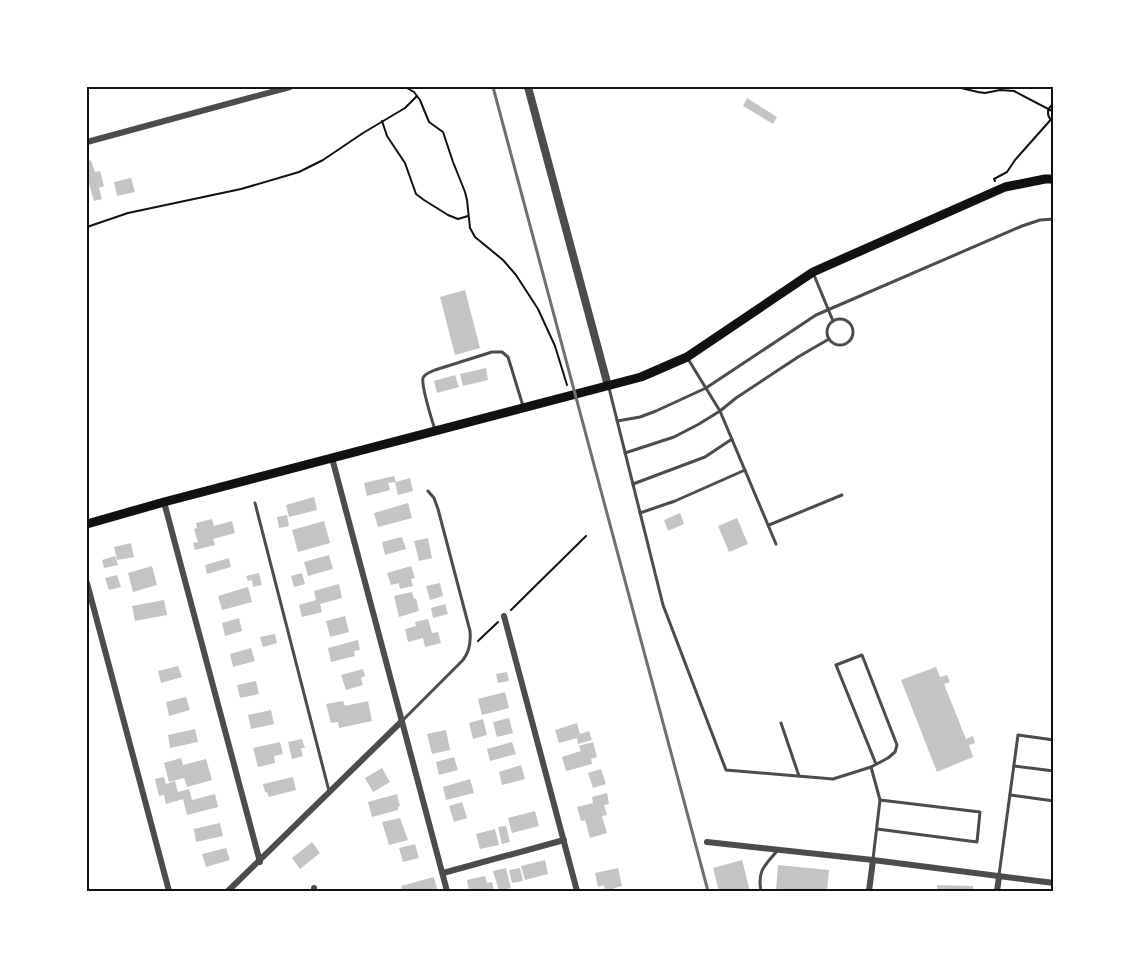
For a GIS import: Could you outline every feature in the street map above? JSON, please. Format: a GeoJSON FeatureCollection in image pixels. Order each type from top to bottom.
{"type":"FeatureCollection","features":[{"type":"Feature","properties":{"kind":"main road"},"geometry":{"type":"LineString","coordinates":[[87,524],[641,377],[687,357],[813,272],[1005,187],[1045,178],[1054,179]]}},
{"type":"Feature","properties":{"kind":"street"},"geometry":{"type":"LineString","coordinates":[[87,142],[290,87]]}},
{"type":"Feature","properties":{"kind":"street"},"geometry":{"type":"LineString","coordinates":[[528,87],[608,386]]}},
{"type":"Feature","properties":{"kind":"street"},"geometry":{"type":"LineString","coordinates":[[332,458],[447,891]]}},
{"type":"Feature","properties":{"kind":"street"},"geometry":{"type":"LineString","coordinates":[[164,502],[260,862]]}},
{"type":"Feature","properties":{"kind":"street"},"geometry":{"type":"LineString","coordinates":[[87,583],[169,891]]}},
{"type":"Feature","properties":{"kind":"street"},"geometry":{"type":"LineString","coordinates":[[504,616],[578,891]]}},
{"type":"Feature","properties":{"kind":"street"},"geometry":{"type":"LineString","coordinates":[[228,891],[402,721]]}},
{"type":"Feature","properties":{"kind":"street"},"geometry":{"type":"LineString","coordinates":[[443,873],[564,840]]}},
{"type":"Feature","properties":{"kind":"street"},"geometry":{"type":"LineString","coordinates":[[707,842],[1054,883]]}},
{"type":"Feature","properties":{"kind":"street"},"geometry":{"type":"LineString","coordinates":[[869,891],[873,860]]}},
{"type":"Feature","properties":{"kind":"street"},"geometry":{"type":"LineString","coordinates":[[997,891],[999,877]]}},
{"type":"Feature","properties":{"kind":"lane"},"geometry":{"type":"LineString","coordinates":[[617,421],[640,417],[706,388],[816,315],[1022,226],[1040,220],[1054,219]]}},
{"type":"Feature","properties":{"kind":"lane"},"geometry":{"type":"LineString","coordinates":[[813,272],[833,321]]}},
{"type":"Feature","properties":{"kind":"lane"},"geometry":{"type":"LineString","coordinates":[[846,320],[852,327],[850,340],[843,344],[835,344],[829,339],[827,327],[833,321],[846,320]]}},
{"type":"Feature","properties":{"kind":"lane"},"geometry":{"type":"LineString","coordinates":[[625,453],[674,437],[720,411],[780,369],[829,339]]}},
{"type":"Feature","properties":{"kind":"lane"},"geometry":{"type":"LineString","coordinates":[[435,431],[423,378],[426,374],[492,352],[502,352],[508,357],[523,408]]}},
{"type":"Feature","properties":{"kind":"lane"},"geometry":{"type":"LineString","coordinates":[[687,357],[720,411],[776,544]]}},
{"type":"Feature","properties":{"kind":"lane"},"geometry":{"type":"LineString","coordinates":[[608,386],[663,605],[726,770],[833,779],[871,766],[876,764],[888,758],[895,752],[897,745],[862,655],[836,665],[876,764]]}},
{"type":"Feature","properties":{"kind":"lane"},"geometry":{"type":"LineString","coordinates":[[633,484],[705,457],[732,440]]}},
{"type":"Feature","properties":{"kind":"lane"},"geometry":{"type":"LineString","coordinates":[[640,513],[675,501],[745,470]]}},
{"type":"Feature","properties":{"kind":"lane"},"geometry":{"type":"LineString","coordinates":[[402,721],[463,660],[470,648],[470,631],[438,509],[434,498],[428,491]]}},
{"type":"Feature","properties":{"kind":"lane"},"geometry":{"type":"LineString","coordinates":[[769,525],[842,495]]}},
{"type":"Feature","properties":{"kind":"lane"},"geometry":{"type":"LineString","coordinates":[[255,503],[329,791]]}},
{"type":"Feature","properties":{"kind":"lane"},"geometry":{"type":"LineString","coordinates":[[781,723],[799,776]]}},
{"type":"Feature","properties":{"kind":"lane"},"geometry":{"type":"LineString","coordinates":[[999,877],[1018,735],[1054,740]]}},
{"type":"Feature","properties":{"kind":"lane"},"geometry":{"type":"LineString","coordinates":[[871,766],[880,800],[873,860]]}},
{"type":"Feature","properties":{"kind":"lane"},"geometry":{"type":"LineString","coordinates":[[1014,766],[1054,771]]}},
{"type":"Feature","properties":{"kind":"lane"},"geometry":{"type":"LineString","coordinates":[[1010,795],[1054,801]]}},
{"type":"Feature","properties":{"kind":"lane"},"geometry":{"type":"LineString","coordinates":[[877,830],[977,842],[980,812],[880,800]]}},
{"type":"Feature","properties":{"kind":"lane"},"geometry":{"type":"LineString","coordinates":[[761,891],[759,882],[763,866],[778,850]]}},
{"type":"Feature","properties":{"kind":"path"},"geometry":{"type":"LineString","coordinates":[[405,87],[417,96],[429,122],[443,132],[465,192],[470,228],[474,237],[503,260],[516,275],[538,309],[555,346],[570,396]]}},
{"type":"Feature","properties":{"kind":"path"},"geometry":{"type":"LineString","coordinates":[[962,88],[978,92],[1007,89],[1054,112]]}},
{"type":"Feature","properties":{"kind":"path"},"geometry":{"type":"LineString","coordinates":[[87,227],[128,213],[242,189],[299,172],[323,160],[405,108],[417,96]]}},
{"type":"Feature","properties":{"kind":"path"},"geometry":{"type":"LineString","coordinates":[[1048,110],[1054,104]]}},
{"type":"Feature","properties":{"kind":"path"},"geometry":{"type":"LineString","coordinates":[[1048,110],[1052,121]]}},
{"type":"Feature","properties":{"kind":"path"},"geometry":{"type":"LineString","coordinates":[[998,190],[994,179],[1007,172],[1054,116]]}},
{"type":"Feature","properties":{"kind":"path"},"geometry":{"type":"LineString","coordinates":[[382,121],[387,136],[405,163],[416,194],[448,215],[458,219],[468,216]]}},
{"type":"Feature","properties":{"kind":"path"},"geometry":{"type":"LineString","coordinates":[[470,648],[586,536]]}},
{"type":"Feature","properties":{"kind":"building"},"geometry":{"type":"Polygon","coordinates":[[[747,98],[777,117],[773,124],[743,106],[747,98]]]}},
{"type":"Feature","properties":{"kind":"building"},"geometry":{"type":"Polygon","coordinates":[[[91,160],[95,172],[100,171],[104,186],[99,188],[102,199],[94,201],[87,177],[87,162],[91,160]]]}},
{"type":"Feature","properties":{"kind":"building"},"geometry":{"type":"Polygon","coordinates":[[[131,178],[135,192],[117,196],[114,182],[131,178]]]}},
{"type":"Feature","properties":{"kind":"building"},"geometry":{"type":"Polygon","coordinates":[[[465,290],[480,348],[455,355],[440,297],[465,290]]]}},
{"type":"Feature","properties":{"kind":"building"},"geometry":{"type":"Polygon","coordinates":[[[486,368],[488,380],[463,386],[460,374],[486,368]]]}},
{"type":"Feature","properties":{"kind":"building"},"geometry":{"type":"Polygon","coordinates":[[[455,375],[459,387],[437,393],[434,381],[455,375]]]}},
{"type":"Feature","properties":{"kind":"building"},"geometry":{"type":"Polygon","coordinates":[[[394,476],[396,482],[410,478],[413,491],[398,495],[395,482],[388,483],[390,490],[367,496],[364,483],[394,476]]]}},
{"type":"Feature","properties":{"kind":"building"},"geometry":{"type":"Polygon","coordinates":[[[314,497],[317,510],[289,517],[286,505],[314,497]]]}},
{"type":"Feature","properties":{"kind":"building"},"geometry":{"type":"Polygon","coordinates":[[[408,503],[412,518],[378,527],[374,513],[408,503]]]}},
{"type":"Feature","properties":{"kind":"building"},"geometry":{"type":"Polygon","coordinates":[[[680,513],[684,524],[668,531],[664,520],[680,513]]]}},
{"type":"Feature","properties":{"kind":"building"},"geometry":{"type":"Polygon","coordinates":[[[287,515],[289,526],[279,528],[277,517],[287,515]]]}},
{"type":"Feature","properties":{"kind":"building"},"geometry":{"type":"Polygon","coordinates":[[[737,518],[748,544],[729,552],[718,526],[737,518]]]}},
{"type":"Feature","properties":{"kind":"building"},"geometry":{"type":"Polygon","coordinates":[[[212,519],[214,526],[232,521],[235,533],[213,539],[215,545],[195,550],[193,543],[198,542],[194,529],[197,528],[196,523],[212,519]]]}},
{"type":"Feature","properties":{"kind":"building"},"geometry":{"type":"Polygon","coordinates":[[[324,521],[330,543],[298,552],[292,530],[324,521]]]}},
{"type":"Feature","properties":{"kind":"building"},"geometry":{"type":"Polygon","coordinates":[[[402,537],[406,549],[385,555],[382,542],[402,537]]]}},
{"type":"Feature","properties":{"kind":"building"},"geometry":{"type":"Polygon","coordinates":[[[428,538],[432,558],[419,561],[414,541],[428,538]]]}},
{"type":"Feature","properties":{"kind":"building"},"geometry":{"type":"Polygon","coordinates":[[[131,543],[134,557],[117,560],[114,547],[131,543]]]}},
{"type":"Feature","properties":{"kind":"building"},"geometry":{"type":"Polygon","coordinates":[[[329,555],[333,569],[308,576],[304,562],[329,555]]]}},
{"type":"Feature","properties":{"kind":"building"},"geometry":{"type":"Polygon","coordinates":[[[115,556],[118,565],[104,568],[102,560],[115,556]]]}},
{"type":"Feature","properties":{"kind":"building"},"geometry":{"type":"Polygon","coordinates":[[[229,558],[231,567],[207,574],[205,565],[229,558]]]}},
{"type":"Feature","properties":{"kind":"building"},"geometry":{"type":"Polygon","coordinates":[[[152,566],[157,585],[133,592],[128,573],[152,566]]]}},
{"type":"Feature","properties":{"kind":"building"},"geometry":{"type":"Polygon","coordinates":[[[411,566],[415,578],[411,579],[413,586],[400,589],[399,583],[391,585],[387,573],[411,566]]]}},
{"type":"Feature","properties":{"kind":"building"},"geometry":{"type":"Polygon","coordinates":[[[259,573],[262,585],[253,587],[252,580],[248,581],[246,576],[259,573]]]}},
{"type":"Feature","properties":{"kind":"building"},"geometry":{"type":"Polygon","coordinates":[[[302,573],[305,584],[294,587],[291,576],[302,573]]]}},
{"type":"Feature","properties":{"kind":"building"},"geometry":{"type":"Polygon","coordinates":[[[117,575],[121,587],[109,590],[105,578],[117,575]]]}},
{"type":"Feature","properties":{"kind":"building"},"geometry":{"type":"Polygon","coordinates":[[[440,583],[443,596],[430,600],[426,586],[440,583]]]}},
{"type":"Feature","properties":{"kind":"building"},"geometry":{"type":"Polygon","coordinates":[[[339,584],[342,598],[320,604],[322,612],[302,617],[299,605],[316,600],[314,591],[339,584]]]}},
{"type":"Feature","properties":{"kind":"building"},"geometry":{"type":"Polygon","coordinates":[[[248,587],[252,602],[222,610],[218,596],[248,587]]]}},
{"type":"Feature","properties":{"kind":"building"},"geometry":{"type":"Polygon","coordinates":[[[412,592],[419,611],[399,617],[394,596],[412,592]]]}},
{"type":"Feature","properties":{"kind":"building"},"geometry":{"type":"Polygon","coordinates":[[[164,600],[167,615],[135,621],[132,606],[164,600]]]}},
{"type":"Feature","properties":{"kind":"building"},"geometry":{"type":"Polygon","coordinates":[[[445,604],[448,614],[433,618],[431,608],[445,604]]]}},
{"type":"Feature","properties":{"kind":"building"},"geometry":{"type":"Polygon","coordinates":[[[345,616],[349,632],[330,637],[326,621],[345,616]]]}},
{"type":"Feature","properties":{"kind":"building"},"geometry":{"type":"Polygon","coordinates":[[[239,618],[242,631],[225,636],[222,623],[239,618]]]}},
{"type":"Feature","properties":{"kind":"building"},"geometry":{"type":"Polygon","coordinates":[[[428,619],[432,633],[438,632],[441,643],[425,647],[423,638],[408,642],[405,629],[416,626],[415,622],[428,619]]]}},
{"type":"Feature","properties":{"kind":"building"},"geometry":{"type":"Polygon","coordinates":[[[275,634],[277,643],[263,647],[260,637],[275,634]]]}},
{"type":"Feature","properties":{"kind":"building"},"geometry":{"type":"Polygon","coordinates":[[[358,640],[360,650],[354,651],[355,656],[331,662],[328,648],[358,640]]]}},
{"type":"Feature","properties":{"kind":"building"},"geometry":{"type":"Polygon","coordinates":[[[251,648],[255,661],[233,667],[230,654],[251,648]]]}},
{"type":"Feature","properties":{"kind":"building"},"geometry":{"type":"Polygon","coordinates":[[[178,666],[182,677],[161,683],[158,671],[178,666]]]}},
{"type":"Feature","properties":{"kind":"building"},"geometry":{"type":"Polygon","coordinates":[[[936,667],[940,677],[947,675],[950,682],[944,684],[966,739],[973,736],[975,743],[969,745],[973,757],[937,772],[901,680],[936,667]]]}},
{"type":"Feature","properties":{"kind":"building"},"geometry":{"type":"Polygon","coordinates":[[[363,669],[365,676],[361,678],[363,685],[346,690],[341,675],[363,669]]]}},
{"type":"Feature","properties":{"kind":"building"},"geometry":{"type":"Polygon","coordinates":[[[507,672],[509,681],[498,683],[496,674],[507,672]]]}},
{"type":"Feature","properties":{"kind":"building"},"geometry":{"type":"Polygon","coordinates":[[[256,681],[259,694],[240,698],[237,685],[256,681]]]}},
{"type":"Feature","properties":{"kind":"building"},"geometry":{"type":"Polygon","coordinates":[[[505,692],[509,708],[482,715],[478,699],[505,692]]]}},
{"type":"Feature","properties":{"kind":"building"},"geometry":{"type":"Polygon","coordinates":[[[186,697],[190,710],[169,716],[166,702],[186,697]]]}},
{"type":"Feature","properties":{"kind":"building"},"geometry":{"type":"Polygon","coordinates":[[[343,701],[345,706],[368,701],[372,721],[339,728],[338,722],[331,723],[326,704],[343,701]]]}},
{"type":"Feature","properties":{"kind":"building"},"geometry":{"type":"Polygon","coordinates":[[[271,710],[274,724],[251,729],[248,715],[271,710]]]}},
{"type":"Feature","properties":{"kind":"building"},"geometry":{"type":"Polygon","coordinates":[[[509,718],[513,733],[497,737],[493,722],[509,718]]]}},
{"type":"Feature","properties":{"kind":"building"},"geometry":{"type":"Polygon","coordinates":[[[483,719],[487,735],[473,739],[469,723],[483,719]]]}},
{"type":"Feature","properties":{"kind":"building"},"geometry":{"type":"Polygon","coordinates":[[[577,723],[580,734],[589,731],[592,740],[578,744],[577,738],[559,743],[555,730],[577,723]]]}},
{"type":"Feature","properties":{"kind":"building"},"geometry":{"type":"Polygon","coordinates":[[[195,729],[198,742],[170,748],[168,735],[195,729]]]}},
{"type":"Feature","properties":{"kind":"building"},"geometry":{"type":"Polygon","coordinates":[[[446,730],[450,750],[432,754],[427,734],[446,730]]]}},
{"type":"Feature","properties":{"kind":"building"},"geometry":{"type":"Polygon","coordinates":[[[302,739],[305,748],[301,748],[303,756],[292,759],[288,742],[302,739]]]}},
{"type":"Feature","properties":{"kind":"building"},"geometry":{"type":"Polygon","coordinates":[[[280,742],[283,754],[274,756],[275,763],[258,767],[253,748],[280,742]]]}},
{"type":"Feature","properties":{"kind":"building"},"geometry":{"type":"Polygon","coordinates":[[[512,742],[516,754],[490,761],[487,749],[512,742]]]}},
{"type":"Feature","properties":{"kind":"building"},"geometry":{"type":"Polygon","coordinates":[[[593,742],[597,757],[591,759],[592,764],[566,771],[562,757],[581,751],[579,746],[593,742]]]}},
{"type":"Feature","properties":{"kind":"building"},"geometry":{"type":"Polygon","coordinates":[[[454,757],[458,770],[439,775],[436,762],[454,757]]]}},
{"type":"Feature","properties":{"kind":"building"},"geometry":{"type":"Polygon","coordinates":[[[181,758],[183,765],[206,759],[212,780],[187,787],[184,778],[169,782],[164,763],[181,758]]]}},
{"type":"Feature","properties":{"kind":"building"},"geometry":{"type":"Polygon","coordinates":[[[521,765],[525,779],[502,785],[499,772],[521,765]]]}},
{"type":"Feature","properties":{"kind":"building"},"geometry":{"type":"Polygon","coordinates":[[[382,768],[390,782],[373,792],[365,778],[382,768]]]}},
{"type":"Feature","properties":{"kind":"building"},"geometry":{"type":"Polygon","coordinates":[[[601,769],[606,784],[593,788],[588,773],[601,769]]]}},
{"type":"Feature","properties":{"kind":"building"},"geometry":{"type":"Polygon","coordinates":[[[164,777],[166,784],[175,781],[178,792],[189,789],[192,800],[215,794],[218,807],[187,815],[183,799],[166,804],[164,795],[159,796],[155,779],[164,777]]]}},
{"type":"Feature","properties":{"kind":"building"},"geometry":{"type":"Polygon","coordinates":[[[293,777],[296,790],[269,797],[265,792],[263,784],[293,777]]]}},
{"type":"Feature","properties":{"kind":"building"},"geometry":{"type":"Polygon","coordinates":[[[470,779],[474,793],[446,800],[443,787],[470,779]]]}},
{"type":"Feature","properties":{"kind":"building"},"geometry":{"type":"Polygon","coordinates":[[[607,793],[609,804],[604,805],[607,815],[602,816],[607,833],[590,838],[585,820],[581,821],[577,807],[593,803],[592,797],[607,793]]]}},
{"type":"Feature","properties":{"kind":"building"},"geometry":{"type":"Polygon","coordinates":[[[397,794],[400,806],[398,810],[372,817],[368,802],[397,794]]]}},
{"type":"Feature","properties":{"kind":"building"},"geometry":{"type":"Polygon","coordinates":[[[462,802],[467,818],[454,822],[449,806],[462,802]]]}},
{"type":"Feature","properties":{"kind":"building"},"geometry":{"type":"Polygon","coordinates":[[[535,811],[539,826],[512,833],[508,818],[535,811]]]}},
{"type":"Feature","properties":{"kind":"building"},"geometry":{"type":"Polygon","coordinates":[[[400,818],[408,840],[389,845],[382,822],[400,818]]]}},
{"type":"Feature","properties":{"kind":"building"},"geometry":{"type":"Polygon","coordinates":[[[220,823],[223,836],[196,842],[194,829],[220,823]]]}},
{"type":"Feature","properties":{"kind":"building"},"geometry":{"type":"Polygon","coordinates":[[[506,826],[510,842],[502,844],[498,827],[506,826]]]}},
{"type":"Feature","properties":{"kind":"building"},"geometry":{"type":"Polygon","coordinates":[[[495,829],[499,845],[480,849],[476,834],[495,829]]]}},
{"type":"Feature","properties":{"kind":"building"},"geometry":{"type":"Polygon","coordinates":[[[312,842],[320,853],[300,869],[292,858],[312,842]]]}},
{"type":"Feature","properties":{"kind":"building"},"geometry":{"type":"Polygon","coordinates":[[[415,844],[419,858],[403,862],[399,848],[415,844]]]}},
{"type":"Feature","properties":{"kind":"building"},"geometry":{"type":"Polygon","coordinates":[[[226,848],[230,860],[206,867],[202,854],[226,848]]]}},
{"type":"Feature","properties":{"kind":"building"},"geometry":{"type":"Polygon","coordinates":[[[545,860],[548,874],[525,880],[521,866],[545,860]]]}},
{"type":"Feature","properties":{"kind":"building"},"geometry":{"type":"Polygon","coordinates":[[[742,860],[750,891],[719,891],[713,868],[742,860]]]}},
{"type":"Feature","properties":{"kind":"building"},"geometry":{"type":"Polygon","coordinates":[[[778,865],[829,870],[827,891],[776,891],[778,865]]]}},
{"type":"Feature","properties":{"kind":"building"},"geometry":{"type":"Polygon","coordinates":[[[506,868],[511,888],[499,891],[493,871],[506,868]]]}},
{"type":"Feature","properties":{"kind":"building"},"geometry":{"type":"Polygon","coordinates":[[[520,868],[523,881],[512,883],[509,870],[520,868]]]}},
{"type":"Feature","properties":{"kind":"building"},"geometry":{"type":"Polygon","coordinates":[[[618,868],[622,886],[614,888],[615,891],[605,891],[604,885],[598,887],[595,873],[618,868]]]}},
{"type":"Feature","properties":{"kind":"building"},"geometry":{"type":"Polygon","coordinates":[[[485,876],[487,883],[492,882],[494,891],[469,891],[467,880],[485,876]]]}},
{"type":"Feature","properties":{"kind":"building"},"geometry":{"type":"Polygon","coordinates":[[[434,877],[437,889],[402,891],[401,886],[434,877]]]}},
{"type":"Feature","properties":{"kind":"building"},"geometry":{"type":"Polygon","coordinates":[[[937,885],[973,886],[973,891],[937,891],[937,885]]]}},
{"type":"Feature","properties":{"kind":"railway"},"geometry":{"type":"LineString","coordinates":[[493,87],[708,891]]}}]}
